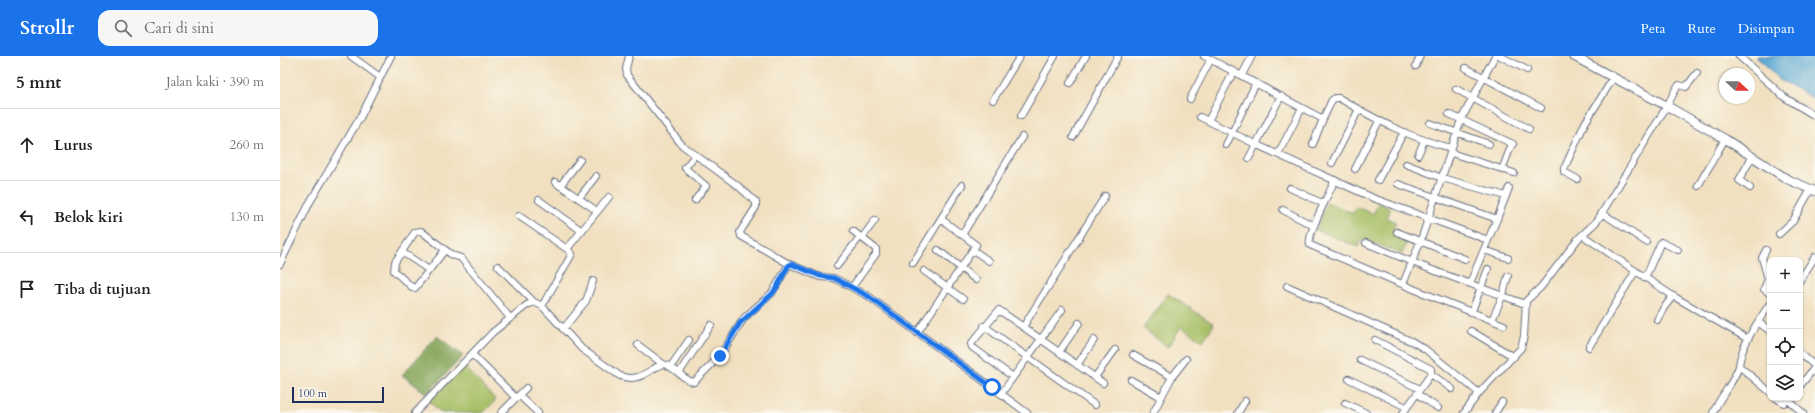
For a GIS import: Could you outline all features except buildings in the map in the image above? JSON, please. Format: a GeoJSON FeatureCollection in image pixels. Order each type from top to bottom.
{"type":"FeatureCollection","features":[{"type":"Feature","properties":{"kind":"street"},"geometry":{"type":"LineString","coordinates":[[351,56],[380,78]]}},
{"type":"Feature","properties":{"kind":"street"},"geometry":{"type":"LineString","coordinates":[[280,264],[310,202],[361,116],[391,56]]}},
{"type":"Feature","properties":{"kind":"street"},"geometry":{"type":"LineString","coordinates":[[629,56],[626,69],[629,77],[675,138],[694,155],[738,186],[756,202],[756,208],[740,232],[741,236],[789,264],[820,276],[834,278],[852,287],[1027,413]]}},
{"type":"Feature","properties":{"kind":"street"},"geometry":{"type":"LineString","coordinates":[[994,100],[1020,56]]}},
{"type":"Feature","properties":{"kind":"street"},"geometry":{"type":"LineString","coordinates":[[1022,116],[1055,56]]}},
{"type":"Feature","properties":{"kind":"street"},"geometry":{"type":"LineString","coordinates":[[1070,83],[1086,56]]}},
{"type":"Feature","properties":{"kind":"street"},"geometry":{"type":"LineString","coordinates":[[1073,137],[1118,56]]}},
{"type":"Feature","properties":{"kind":"street"},"geometry":{"type":"LineString","coordinates":[[1204,56],[1323,119]]}},
{"type":"Feature","properties":{"kind":"street"},"geometry":{"type":"LineString","coordinates":[[1219,63],[1223,56]]}},
{"type":"Feature","properties":{"kind":"street"},"geometry":{"type":"LineString","coordinates":[[1242,75],[1252,56]]}},
{"type":"Feature","properties":{"kind":"street"},"geometry":{"type":"LineString","coordinates":[[1416,66],[1420,56]]}},
{"type":"Feature","properties":{"kind":"street"},"geometry":{"type":"LineString","coordinates":[[1403,284],[1413,262],[1436,198],[1461,120],[1495,56]]}},
{"type":"Feature","properties":{"kind":"street"},"geometry":{"type":"LineString","coordinates":[[1500,56],[1527,70]]}},
{"type":"Feature","properties":{"kind":"street"},"geometry":{"type":"LineString","coordinates":[[1573,56],[1614,77],[1725,139],[1787,179],[1813,190],[1793,221],[1779,234]]}},
{"type":"Feature","properties":{"kind":"street"},"geometry":{"type":"LineString","coordinates":[[1739,56],[1784,97],[1815,116]]}},
{"type":"Feature","properties":{"kind":"street"},"geometry":{"type":"LineString","coordinates":[[1190,99],[1211,59]]}},
{"type":"Feature","properties":{"kind":"street"},"geometry":{"type":"LineString","coordinates":[[1466,68],[1541,108]]}},
{"type":"Feature","properties":{"kind":"street"},"geometry":{"type":"LineString","coordinates":[[1208,121],[1234,71]]}},
{"type":"Feature","properties":{"kind":"street"},"geometry":{"type":"LineString","coordinates":[[1464,413],[1479,393],[1514,357],[1523,344],[1525,304],[1554,272],[1582,235],[1590,229],[1602,213],[1677,87],[1679,85],[1686,87],[1697,73]]}},
{"type":"Feature","properties":{"kind":"street"},"geometry":{"type":"LineString","coordinates":[[1577,179],[1564,172],[1564,169],[1585,123],[1614,77]]}},
{"type":"Feature","properties":{"kind":"street"},"geometry":{"type":"LineString","coordinates":[[1226,145],[1256,83]]}},
{"type":"Feature","properties":{"kind":"street"},"geometry":{"type":"LineString","coordinates":[[1456,89],[1529,129]]}},
{"type":"Feature","properties":{"kind":"street"},"geometry":{"type":"LineString","coordinates":[[1249,158],[1281,96]]}},
{"type":"Feature","properties":{"kind":"street"},"geometry":{"type":"LineString","coordinates":[[1313,144],[1332,100],[1339,98],[1379,121],[1424,141],[1514,173]]}},
{"type":"Feature","properties":{"kind":"street"},"geometry":{"type":"LineString","coordinates":[[1278,154],[1302,108]]}},
{"type":"Feature","properties":{"kind":"street"},"geometry":{"type":"LineString","coordinates":[[1332,163],[1359,109]]}},
{"type":"Feature","properties":{"kind":"street"},"geometry":{"type":"LineString","coordinates":[[1449,114],[1512,145],[1502,170]]}},
{"type":"Feature","properties":{"kind":"street"},"geometry":{"type":"LineString","coordinates":[[1200,116],[1255,144],[1373,198],[1488,240]]}},
{"type":"Feature","properties":{"kind":"street"},"geometry":{"type":"LineString","coordinates":[[1354,169],[1379,121]]}},
{"type":"Feature","properties":{"kind":"street"},"geometry":{"type":"LineString","coordinates":[[1430,123],[1489,144]]}},
{"type":"Feature","properties":{"kind":"street"},"geometry":{"type":"LineString","coordinates":[[1378,180],[1404,132]]}},
{"type":"Feature","properties":{"kind":"street"},"geometry":{"type":"LineString","coordinates":[[962,235],[1022,137]]}},
{"type":"Feature","properties":{"kind":"street"},"geometry":{"type":"LineString","coordinates":[[1698,186],[1725,139]]}},
{"type":"Feature","properties":{"kind":"street"},"geometry":{"type":"LineString","coordinates":[[1418,155],[1424,141]]}},
{"type":"Feature","properties":{"kind":"street"},"geometry":{"type":"LineString","coordinates":[[694,155],[685,168],[706,186],[695,200]]}},
{"type":"Feature","properties":{"kind":"street"},"geometry":{"type":"LineString","coordinates":[[1750,188],[1739,180],[1752,157]]}},
{"type":"Feature","properties":{"kind":"street"},"geometry":{"type":"LineString","coordinates":[[580,160],[558,184],[598,211]]}},
{"type":"Feature","properties":{"kind":"street"},"geometry":{"type":"LineString","coordinates":[[1406,164],[1442,178],[1506,196]]}},
{"type":"Feature","properties":{"kind":"street"},"geometry":{"type":"LineString","coordinates":[[579,198],[596,176]]}},
{"type":"Feature","properties":{"kind":"street"},"geometry":{"type":"LineString","coordinates":[[1335,180],[1314,226],[1309,240],[1310,245],[1504,325]]}},
{"type":"Feature","properties":{"kind":"street"},"geometry":{"type":"LineString","coordinates":[[1398,184],[1497,219]]}},
{"type":"Feature","properties":{"kind":"street"},"geometry":{"type":"LineString","coordinates":[[913,263],[962,185]]}},
{"type":"Feature","properties":{"kind":"street"},"geometry":{"type":"LineString","coordinates":[[1290,188],[1324,204]]}},
{"type":"Feature","properties":{"kind":"street"},"geometry":{"type":"LineString","coordinates":[[1470,283],[1509,188]]}},
{"type":"Feature","properties":{"kind":"street"},"geometry":{"type":"LineString","coordinates":[[1024,327],[1105,196]]}},
{"type":"Feature","properties":{"kind":"street"},"geometry":{"type":"LineString","coordinates":[[567,249],[609,197]]}},
{"type":"Feature","properties":{"kind":"street"},"geometry":{"type":"LineString","coordinates":[[539,200],[582,231]]}},
{"type":"Feature","properties":{"kind":"street"},"geometry":{"type":"LineString","coordinates":[[1283,210],[1314,226]]}},
{"type":"Feature","properties":{"kind":"street"},"geometry":{"type":"LineString","coordinates":[[1602,213],[1646,242]]}},
{"type":"Feature","properties":{"kind":"street"},"geometry":{"type":"LineString","coordinates":[[519,216],[570,251],[570,258],[542,306]]}},
{"type":"Feature","properties":{"kind":"street"},"geometry":{"type":"LineString","coordinates":[[917,333],[976,245],[941,219]]}},
{"type":"Feature","properties":{"kind":"street"},"geometry":{"type":"LineString","coordinates":[[837,266],[875,220]]}},
{"type":"Feature","properties":{"kind":"street"},"geometry":{"type":"LineString","coordinates":[[445,250],[417,285],[412,287],[394,271],[395,262],[415,232],[418,231],[445,250],[452,255],[461,258],[510,318]]}},
{"type":"Feature","properties":{"kind":"street"},"geometry":{"type":"LineString","coordinates":[[852,287],[876,251],[876,248],[853,231]]}},
{"type":"Feature","properties":{"kind":"street"},"geometry":{"type":"LineString","coordinates":[[1397,232],[1465,258]]}},
{"type":"Feature","properties":{"kind":"street"},"geometry":{"type":"LineString","coordinates":[[1582,235],[1635,272],[1748,340]]}},
{"type":"Feature","properties":{"kind":"street"},"geometry":{"type":"LineString","coordinates":[[1366,242],[1413,262],[1525,304]]}},
{"type":"Feature","properties":{"kind":"street"},"geometry":{"type":"LineString","coordinates":[[1645,278],[1661,242],[1678,250]]}},
{"type":"Feature","properties":{"kind":"street"},"geometry":{"type":"LineString","coordinates":[[938,250],[976,280]]}},
{"type":"Feature","properties":{"kind":"street"},"geometry":{"type":"LineString","coordinates":[[973,250],[989,261]]}},
{"type":"Feature","properties":{"kind":"street"},"geometry":{"type":"LineString","coordinates":[[1484,250],[1508,258]]}},
{"type":"Feature","properties":{"kind":"street"},"geometry":{"type":"LineString","coordinates":[[1766,250],[1762,258],[1768,279],[1764,289],[1769,293]]}},
{"type":"Feature","properties":{"kind":"street"},"geometry":{"type":"LineString","coordinates":[[402,252],[429,270]]}},
{"type":"Feature","properties":{"kind":"street"},"geometry":{"type":"LineString","coordinates":[[1803,275],[1815,257]]}},
{"type":"Feature","properties":{"kind":"street"},"geometry":{"type":"LineString","coordinates":[[638,346],[663,364],[671,366],[689,381],[694,382],[715,362],[740,323],[772,294],[789,264]]}},
{"type":"Feature","properties":{"kind":"street"},"geometry":{"type":"LineString","coordinates":[[498,266],[534,302],[542,306],[582,349],[620,376],[636,378],[663,364]]}},
{"type":"Feature","properties":{"kind":"street"},"geometry":{"type":"LineString","coordinates":[[1472,311],[1488,269]]}},
{"type":"Feature","properties":{"kind":"street"},"geometry":{"type":"LineString","coordinates":[[924,271],[947,289],[963,299]]}},
{"type":"Feature","properties":{"kind":"street"},"geometry":{"type":"LineString","coordinates":[[1589,347],[1635,272]]}},
{"type":"Feature","properties":{"kind":"street"},"geometry":{"type":"LineString","coordinates":[[1492,320],[1503,295],[1508,276]]}},
{"type":"Feature","properties":{"kind":"street"},"geometry":{"type":"LineString","coordinates":[[563,329],[586,301],[593,281]]}},
{"type":"Feature","properties":{"kind":"street"},"geometry":{"type":"LineString","coordinates":[[1287,286],[1413,342],[1479,393]]}},
{"type":"Feature","properties":{"kind":"street"},"geometry":{"type":"LineString","coordinates":[[1657,320],[1673,296]]}},
{"type":"Feature","properties":{"kind":"street"},"geometry":{"type":"LineString","coordinates":[[417,412],[493,332],[529,303],[534,302]]}},
{"type":"Feature","properties":{"kind":"street"},"geometry":{"type":"LineString","coordinates":[[1713,413],[1718,402],[1737,372],[1741,356],[1748,340],[1767,308]]}},
{"type":"Feature","properties":{"kind":"street"},"geometry":{"type":"LineString","coordinates":[[1013,377],[972,347],[971,344],[984,326],[1000,310],[1040,340],[1103,383]]}},
{"type":"Feature","properties":{"kind":"street"},"geometry":{"type":"LineString","coordinates":[[1002,394],[1062,310]]}},
{"type":"Feature","properties":{"kind":"street"},"geometry":{"type":"LineString","coordinates":[[1758,322],[1767,329]]}},
{"type":"Feature","properties":{"kind":"street"},"geometry":{"type":"LineString","coordinates":[[1059,352],[1079,324]]}},
{"type":"Feature","properties":{"kind":"street"},"geometry":{"type":"LineString","coordinates":[[680,373],[711,325]]}},
{"type":"Feature","properties":{"kind":"street"},"geometry":{"type":"LineString","coordinates":[[984,326],[1095,405]]}},
{"type":"Feature","properties":{"kind":"street"},"geometry":{"type":"LineString","coordinates":[[1471,331],[1514,357]]}},
{"type":"Feature","properties":{"kind":"street"},"geometry":{"type":"LineString","coordinates":[[671,366],[689,340]]}},
{"type":"Feature","properties":{"kind":"street"},"geometry":{"type":"LineString","coordinates":[[1077,365],[1094,340]]}},
{"type":"Feature","properties":{"kind":"street"},"geometry":{"type":"LineString","coordinates":[[1375,340],[1430,369],[1431,374],[1452,389]]}},
{"type":"Feature","properties":{"kind":"street"},"geometry":{"type":"LineString","coordinates":[[1095,377],[1115,350]]}},
{"type":"Feature","properties":{"kind":"street"},"geometry":{"type":"LineString","coordinates":[[472,354],[538,413]]}},
{"type":"Feature","properties":{"kind":"street"},"geometry":{"type":"LineString","coordinates":[[1133,355],[1172,377]]}},
{"type":"Feature","properties":{"kind":"street"},"geometry":{"type":"LineString","coordinates":[[1803,356],[1815,366],[1803,382]]}},
{"type":"Feature","properties":{"kind":"street"},"geometry":{"type":"LineString","coordinates":[[1153,413],[1172,377],[1186,359]]}},
{"type":"Feature","properties":{"kind":"street"},"geometry":{"type":"LineString","coordinates":[[1360,360],[1418,391],[1438,408]]}},
{"type":"Feature","properties":{"kind":"street"},"geometry":{"type":"LineString","coordinates":[[1739,366],[1767,389]]}},
{"type":"Feature","properties":{"kind":"street"},"geometry":{"type":"LineString","coordinates":[[1402,413],[1431,374]]}},
{"type":"Feature","properties":{"kind":"street"},"geometry":{"type":"LineString","coordinates":[[1349,379],[1406,407]]}},
{"type":"Feature","properties":{"kind":"street"},"geometry":{"type":"LineString","coordinates":[[1131,380],[1161,398]]}},
{"type":"Feature","properties":{"kind":"street"},"geometry":{"type":"LineString","coordinates":[[502,413],[526,388]]}},
{"type":"Feature","properties":{"kind":"street"},"geometry":{"type":"LineString","coordinates":[[1238,413],[1245,401]]}},
{"type":"Feature","properties":{"kind":"street"},"geometry":{"type":"LineString","coordinates":[[1791,401],[1802,413]]}},
{"type":"Feature","properties":{"kind":"street"},"geometry":{"type":"LineString","coordinates":[[1495,413],[1502,402]]}},
{"type":"Feature","properties":{"kind":"street"},"geometry":{"type":"LineString","coordinates":[[1345,403],[1366,413]]}},
{"type":"Feature","properties":{"kind":"green space"},"geometry":{"type":"Polygon","coordinates":[[[1327,202],[1353,213],[1357,207],[1373,214],[1378,203],[1390,208],[1386,218],[1396,222],[1392,232],[1408,238],[1402,254],[1362,239],[1358,247],[1316,230],[1327,202]]]}},
{"type":"Feature","properties":{"kind":"green space"},"geometry":{"type":"Polygon","coordinates":[[[1168,294],[1214,324],[1203,341],[1181,327],[1168,347],[1143,328],[1168,294]]]}},
{"type":"Feature","properties":{"kind":"green space"},"geometry":{"type":"Polygon","coordinates":[[[437,336],[463,356],[427,394],[402,375],[437,336]]]}},
{"type":"Feature","properties":{"kind":"green space"},"geometry":{"type":"Polygon","coordinates":[[[464,366],[496,400],[483,413],[441,413],[429,401],[464,366]]]}},
{"type":"Feature","properties":{"kind":"water"},"geometry":{"type":"Polygon","coordinates":[[[1756,56],[1815,56],[1815,99],[1778,79],[1756,56]]]}},
{"type":"Feature","properties":{"kind":"route"},"geometry":{"type":"LineString","coordinates":[[720,356],[740,323],[772,294],[789,264],[792,264],[823,277],[834,278],[868,296],[992,387]]}}]}
